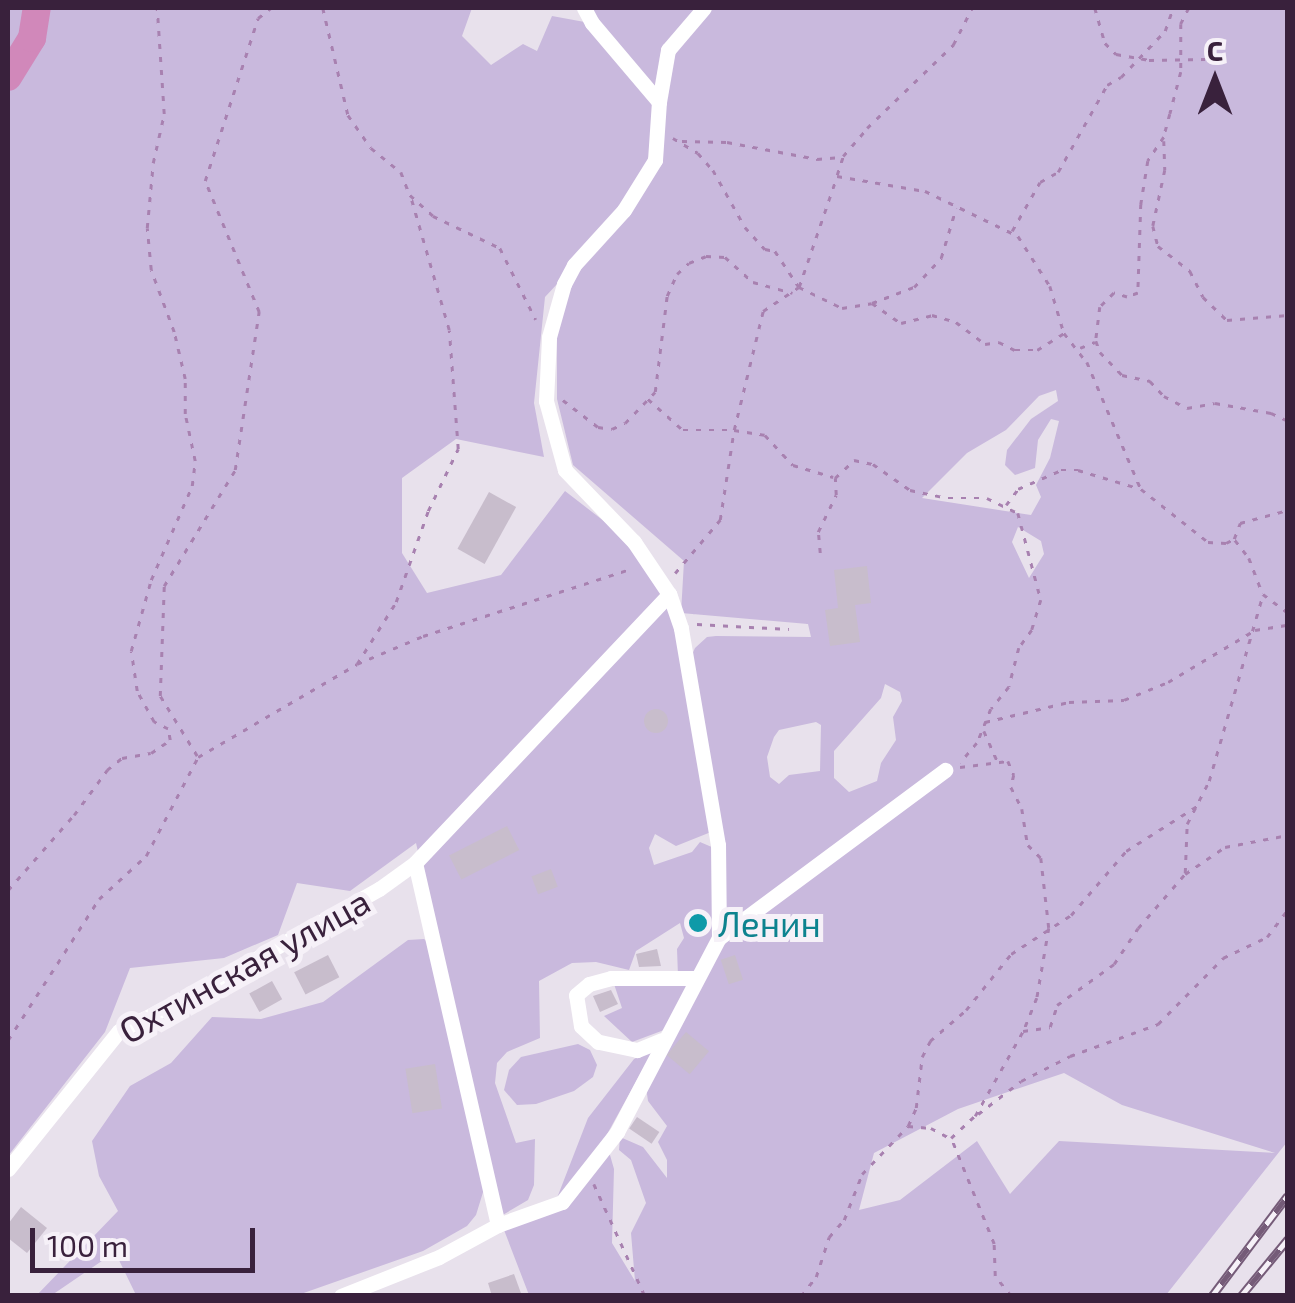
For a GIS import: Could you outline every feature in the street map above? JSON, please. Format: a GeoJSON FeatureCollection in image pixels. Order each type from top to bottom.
{"type":"FeatureCollection","features":[{"type":"Feature","properties":{"kind":"street"},"geometry":{"type":"LineString","coordinates":[[584,8],[592,23],[659,102]]}},
{"type":"Feature","properties":{"kind":"street"},"geometry":{"type":"LineString","coordinates":[[704,8],[668,50],[655,160],[624,210],[574,265],[557,300],[549,337],[546,400],[565,470],[634,542],[665,588],[681,628],[718,845],[719,938]]}},
{"type":"Feature","properties":{"kind":"street","name":"Охтинская улица"},"geometry":{"type":"LineString","coordinates":[[8,1169],[119,1030],[194,994],[380,889],[415,862],[665,588]]}},
{"type":"Feature","properties":{"kind":"street"},"geometry":{"type":"LineString","coordinates":[[342,1296],[439,1257],[498,1225],[552,1208],[587,1174],[617,1132],[719,938],[945,770]]}},
{"type":"Feature","properties":{"kind":"street"},"geometry":{"type":"LineString","coordinates":[[415,862],[498,1225]]}},
{"type":"Feature","properties":{"kind":"street"},"geometry":{"type":"LineString","coordinates":[[662,1040],[638,1050],[598,1042],[581,1026],[576,995],[589,984],[610,978],[697,978]]}},
{"type":"Feature","properties":{"kind":"path"},"geometry":{"type":"LineString","coordinates":[[8,890],[74,815],[107,770],[122,758],[152,753],[170,740],[168,729],[154,722],[137,691],[131,651],[150,580],[192,486],[195,460],[185,414],[185,379],[174,332],[151,270],[147,228],[164,103],[157,8]]}},
{"type":"Feature","properties":{"kind":"path"},"geometry":{"type":"LineString","coordinates":[[198,757],[160,696],[164,586],[234,470],[259,312],[205,181],[258,18],[270,8]]}},
{"type":"Feature","properties":{"kind":"path"},"geometry":{"type":"LineString","coordinates":[[323,8],[348,116],[371,148],[401,172],[410,195],[449,330],[458,449],[428,512],[396,602],[357,664]]}},
{"type":"Feature","properties":{"kind":"path"},"geometry":{"type":"LineString","coordinates":[[665,588],[720,520],[734,430],[763,312],[795,294],[799,287],[843,156],[953,45],[972,8]]}},
{"type":"Feature","properties":{"kind":"path"},"geometry":{"type":"LineString","coordinates":[[1095,8],[1105,42],[1116,54],[1205,59]]}},
{"type":"Feature","properties":{"kind":"path"},"geometry":{"type":"LineString","coordinates":[[1011,232],[1040,182],[1058,172],[1107,85],[1122,77],[1165,31],[1173,8]]}},
{"type":"Feature","properties":{"kind":"path"},"geometry":{"type":"LineString","coordinates":[[1189,8],[1181,24],[1182,58],[1164,137],[1165,170],[1153,226],[1158,246],[1190,271],[1203,297],[1227,320],[1288,315]]}},
{"type":"Feature","properties":{"kind":"path"},"geometry":{"type":"LineString","coordinates":[[670,137],[727,142],[817,159],[843,156]]}},
{"type":"Feature","properties":{"kind":"path"},"geometry":{"type":"LineString","coordinates":[[1164,137],[1148,162],[1141,204],[1138,293],[1127,297],[1114,293],[1100,307],[1096,341],[1100,352],[1122,376],[1150,380],[1164,396],[1187,408],[1214,403],[1271,413],[1288,421]]}},
{"type":"Feature","properties":{"kind":"path"},"geometry":{"type":"LineString","coordinates":[[682,141],[713,170],[745,227],[766,248],[775,251],[799,287],[842,308],[872,304],[914,287],[941,258],[957,205]]}},
{"type":"Feature","properties":{"kind":"path"},"geometry":{"type":"LineString","coordinates":[[837,176],[865,184],[899,184],[957,205],[1011,232],[1031,250],[1050,286],[1064,333],[1080,348],[1141,489]]}},
{"type":"Feature","properties":{"kind":"path"},"geometry":{"type":"LineString","coordinates":[[410,195],[433,216],[500,248],[522,285],[534,317],[549,337]]}},
{"type":"Feature","properties":{"kind":"path"},"geometry":{"type":"LineString","coordinates":[[546,378],[568,407],[598,427],[612,429],[626,423],[648,399],[660,374],[667,296],[677,274],[689,262],[706,256],[726,257],[753,282],[795,294]]}},
{"type":"Feature","properties":{"kind":"path"},"geometry":{"type":"LineString","coordinates":[[872,304],[901,323],[932,315],[956,322],[985,344],[999,342],[1015,350],[1036,350],[1064,333]]}},
{"type":"Feature","properties":{"kind":"path"},"geometry":{"type":"LineString","coordinates":[[1080,348],[1096,341]]}},
{"type":"Feature","properties":{"kind":"path"},"geometry":{"type":"LineString","coordinates":[[648,399],[683,430],[734,430],[765,435],[794,465],[834,478]]}},
{"type":"Feature","properties":{"kind":"path"},"geometry":{"type":"LineString","coordinates":[[834,478],[854,460],[873,464],[910,490],[948,498],[971,495],[1005,506],[1018,513],[1024,522],[1041,600],[1032,630],[1018,648],[1009,686],[956,768],[1008,761],[1014,775],[1011,787],[1022,809],[1028,844],[1041,858],[1049,928],[1037,998],[975,1116]]}},
{"type":"Feature","properties":{"kind":"path"},"geometry":{"type":"LineString","coordinates":[[1005,506],[1018,489],[1061,470],[1078,470],[1141,489],[1208,542],[1234,539]]}},
{"type":"Feature","properties":{"kind":"path"},"geometry":{"type":"LineString","coordinates":[[820,553],[818,532],[836,495],[834,478]]}},
{"type":"Feature","properties":{"kind":"path"},"geometry":{"type":"LineString","coordinates":[[1234,539],[1240,523],[1288,510]]}},
{"type":"Feature","properties":{"kind":"path"},"geometry":{"type":"LineString","coordinates":[[1234,539],[1249,558],[1263,594],[1288,612]]}},
{"type":"Feature","properties":{"kind":"path"},"geometry":{"type":"LineString","coordinates":[[8,1040],[99,899],[146,856],[198,757],[357,664],[423,636],[649,564]]}},
{"type":"Feature","properties":{"kind":"path"},"geometry":{"type":"LineString","coordinates":[[1185,874],[1187,824],[1209,782],[1238,670],[1255,630],[1263,594]]}},
{"type":"Feature","properties":{"kind":"path"},"geometry":{"type":"LineString","coordinates":[[681,628],[712,623],[789,628]]}},
{"type":"Feature","properties":{"kind":"path"},"geometry":{"type":"LineString","coordinates":[[984,725],[1070,702],[1124,700],[1168,682],[1255,630],[1288,625]]}},
{"type":"Feature","properties":{"kind":"path"},"geometry":{"type":"LineString","coordinates":[[984,725],[998,761]]}},
{"type":"Feature","properties":{"kind":"path"},"geometry":{"type":"LineString","coordinates":[[802,1296],[816,1277],[828,1237],[844,1220],[862,1174],[908,1126],[916,1108],[922,1056],[930,1041],[966,1010],[1011,954],[1028,947],[1071,915],[1126,851],[1197,806]]}},
{"type":"Feature","properties":{"kind":"path"},"geometry":{"type":"LineString","coordinates":[[1023,1031],[1050,1026],[1057,1005],[1114,964],[1138,928],[1185,874],[1225,847],[1288,835]]}},
{"type":"Feature","properties":{"kind":"path"},"geometry":{"type":"LineString","coordinates":[[951,1138],[1022,1081],[1054,1064],[1158,1024],[1223,958],[1267,937],[1288,909]]}},
{"type":"Feature","properties":{"kind":"path"},"geometry":{"type":"LineString","coordinates":[[908,1126],[931,1128],[951,1138],[994,1244],[995,1276],[1011,1296]]}},
{"type":"Feature","properties":{"kind":"path"},"geometry":{"type":"LineString","coordinates":[[587,1174],[604,1196],[645,1296]]}},
{"type":"Feature","properties":{"kind":"shaded area"},"geometry":{"type":"Polygon","coordinates":[[[8,8],[472,8],[462,36],[491,65],[523,44],[537,51],[552,16],[590,23],[658,103],[658,122],[660,101],[592,22],[590,8],[1287,8],[1287,1142],[1166,1295],[529,1295],[504,1230],[516,1216],[542,1210],[557,1198],[588,1118],[634,1059],[654,1049],[600,1147],[610,1155],[614,1169],[612,1243],[635,1281],[631,1233],[646,1203],[631,1160],[619,1150],[620,1137],[643,1147],[667,1178],[667,1160],[658,1142],[667,1126],[648,1101],[646,1087],[672,1027],[632,1042],[604,1016],[622,1008],[613,981],[641,978],[694,985],[721,941],[725,876],[691,657],[707,637],[811,637],[808,624],[681,613],[684,561],[573,465],[557,399],[557,332],[573,267],[545,297],[534,403],[544,457],[456,439],[402,478],[402,553],[427,593],[501,575],[565,491],[618,532],[666,593],[667,608],[687,658],[711,832],[676,846],[655,834],[649,848],[654,865],[692,852],[700,842],[714,848],[714,949],[696,977],[678,976],[677,949],[684,938],[680,923],[636,951],[629,970],[596,962],[572,963],[539,981],[540,1038],[507,1052],[497,1063],[495,1083],[516,1143],[535,1139],[534,1185],[528,1200],[501,1216],[416,843],[350,891],[297,883],[278,935],[224,958],[130,968],[105,1032],[8,1156],[8,8]],[[1056,390],[1039,396],[1006,430],[967,453],[922,498],[1031,515],[1041,497],[1036,485],[1050,458],[1059,421],[1051,419],[1038,440],[1035,468],[1015,475],[1005,465],[1007,450],[1031,419],[1058,401],[1056,390]],[[1018,527],[1012,542],[1029,578],[1044,554],[1041,541],[1018,527]],[[885,684],[881,698],[834,751],[834,778],[849,792],[877,781],[881,763],[896,740],[893,717],[902,701],[900,692],[885,684]],[[816,722],[779,730],[767,757],[770,777],[779,784],[789,775],[820,771],[821,725],[816,722]],[[1064,1073],[958,1109],[874,1153],[859,1210],[900,1200],[977,1141],[1010,1194],[1059,1141],[1275,1153],[1122,1105],[1064,1073]]]}},
{"type":"Feature","properties":{"kind":"shaded area"},"geometry":{"type":"Polygon","coordinates":[[[424,939],[429,943],[484,1189],[476,1215],[467,1226],[423,1251],[298,1295],[136,1295],[115,1252],[52,1295],[36,1296],[118,1211],[99,1176],[92,1141],[130,1086],[171,1063],[212,1017],[261,1019],[323,1002],[408,940],[424,939]]]}},
{"type":"Feature","properties":{"kind":"shaded area"},"geometry":{"type":"Polygon","coordinates":[[[578,1044],[590,1050],[597,1065],[593,1077],[574,1091],[536,1104],[517,1105],[504,1090],[509,1070],[521,1057],[578,1044]]]}},
{"type":"Feature","properties":{"kind":"building"},"geometry":{"type":"Polygon","coordinates":[[[489,492],[516,507],[485,564],[457,549],[489,492]]]}},
{"type":"Feature","properties":{"kind":"building"},"geometry":{"type":"Polygon","coordinates":[[[867,566],[871,603],[855,605],[860,642],[830,646],[825,610],[838,608],[834,570],[867,566]]]}},
{"type":"Feature","properties":{"kind":"building"},"geometry":{"type":"Polygon","coordinates":[[[656,709],[668,721],[656,733],[644,721],[656,709]]]}},
{"type":"Feature","properties":{"kind":"building"},"geometry":{"type":"Polygon","coordinates":[[[507,826],[519,850],[461,880],[449,856],[507,826]]]}},
{"type":"Feature","properties":{"kind":"building"},"geometry":{"type":"Polygon","coordinates":[[[551,869],[558,887],[538,894],[531,877],[551,869]]]}},
{"type":"Feature","properties":{"kind":"building"},"geometry":{"type":"Polygon","coordinates":[[[657,949],[661,966],[639,967],[636,954],[657,949]]]}},
{"type":"Feature","properties":{"kind":"building"},"geometry":{"type":"Polygon","coordinates":[[[328,955],[339,977],[305,995],[294,972],[328,955]]]}},
{"type":"Feature","properties":{"kind":"building"},"geometry":{"type":"Polygon","coordinates":[[[735,955],[743,980],[729,984],[721,960],[735,955]]]}},
{"type":"Feature","properties":{"kind":"building"},"geometry":{"type":"Polygon","coordinates":[[[272,981],[282,999],[259,1012],[249,994],[272,981]]]}},
{"type":"Feature","properties":{"kind":"building"},"geometry":{"type":"Polygon","coordinates":[[[611,990],[618,1004],[600,1012],[593,996],[611,990]]]}},
{"type":"Feature","properties":{"kind":"building"},"geometry":{"type":"Polygon","coordinates":[[[686,1032],[709,1051],[690,1074],[667,1055],[686,1032]]]}},
{"type":"Feature","properties":{"kind":"building"},"geometry":{"type":"Polygon","coordinates":[[[435,1064],[442,1108],[412,1113],[405,1069],[435,1064]]]}},
{"type":"Feature","properties":{"kind":"building"},"geometry":{"type":"Polygon","coordinates":[[[637,1117],[659,1132],[652,1144],[629,1129],[637,1117]]]}},
{"type":"Feature","properties":{"kind":"building"},"geometry":{"type":"Polygon","coordinates":[[[21,1207],[47,1228],[27,1253],[8,1238],[8,1224],[21,1207]]]}},
{"type":"Feature","properties":{"kind":"building"},"geometry":{"type":"Polygon","coordinates":[[[514,1274],[522,1296],[492,1296],[488,1283],[514,1274]]]}},
{"type":"Feature","properties":{"kind":"waterway"},"geometry":{"type":"LineString","coordinates":[[8,77],[32,38],[37,8]]}},
{"type":"Feature","properties":{"kind":"railway"},"geometry":{"type":"LineString","coordinates":[[1212,1296],[1288,1195]]}},
{"type":"Feature","properties":{"kind":"railway"},"geometry":{"type":"LineString","coordinates":[[1241,1296],[1288,1239]]}},
{"type":"Feature","properties":{"kind":"place","name":"Ленин"},"geometry":{"type":"Point","coordinates":[698,923]}}]}
